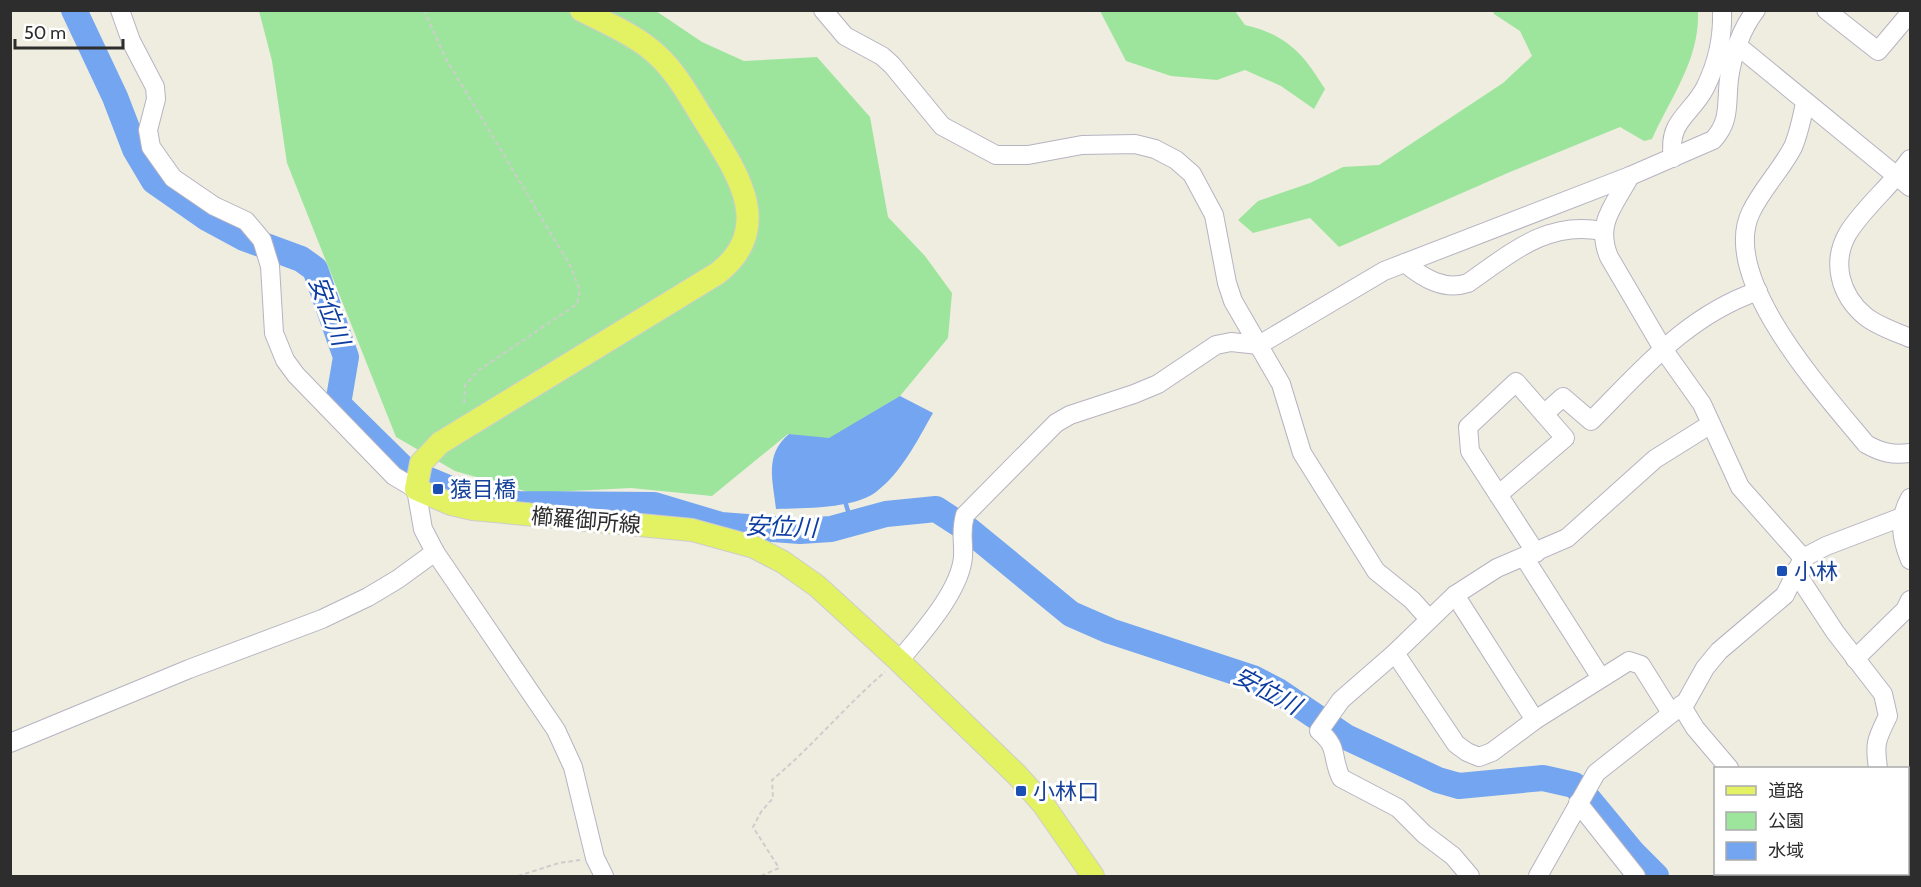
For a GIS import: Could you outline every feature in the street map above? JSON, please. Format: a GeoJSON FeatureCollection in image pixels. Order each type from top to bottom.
{"type":"FeatureCollection","features":[{"type":"Feature","properties":{"kind":"main road"},"geometry":{"type":"LineString","coordinates":[[418,477],[440,443],[718,273],[740,253],[745,240],[747,209],[739,179],[682,84],[650,48],[633,36],[581,10]]}},
{"type":"Feature","properties":{"kind":"main road","name":"櫛羅御所線"},"geometry":{"type":"LineString","coordinates":[[418,477],[451,504],[473,509],[692,530],[753,547],[783,562],[817,586],[899,661],[1017,775],[1043,804],[1093,876]]}},
{"type":"Feature","properties":{"kind":"street"},"geometry":{"type":"LineString","coordinates":[[120,10],[131,41],[155,87],[156,99],[148,130],[152,147],[173,178],[214,206],[246,221],[265,247],[272,279],[274,333],[285,360],[296,375],[394,476],[418,477],[423,529],[435,552],[556,730],[573,767],[595,858],[604,876]]}},
{"type":"Feature","properties":{"kind":"street"},"geometry":{"type":"LineString","coordinates":[[823,10],[845,36],[882,56],[892,65],[942,126],[996,154],[1011,157],[1082,145],[1135,144],[1155,149],[1176,160],[1192,174],[1214,215],[1227,283],[1233,301],[1259,345],[1289,404],[1302,453],[1366,558],[1376,571],[1412,600],[1429,619]]}},
{"type":"Feature","properties":{"kind":"street"},"geometry":{"type":"LineString","coordinates":[[1673,158],[1672,135],[1704,90],[1713,69],[1719,47],[1722,10]]}},
{"type":"Feature","properties":{"kind":"street"},"geometry":{"type":"LineString","coordinates":[[899,661],[927,627],[951,589],[963,557],[963,524],[1046,432],[1070,414],[1158,384],[1216,345],[1232,342],[1259,345],[1360,283],[1405,263],[1630,176],[1713,140],[1722,130],[1728,115],[1731,68],[1744,28],[1756,10]]}},
{"type":"Feature","properties":{"kind":"street"},"geometry":{"type":"LineString","coordinates":[[1826,10],[1878,51],[1911,13]]}},
{"type":"Feature","properties":{"kind":"street"},"geometry":{"type":"LineString","coordinates":[[1738,46],[1904,182]]}},
{"type":"Feature","properties":{"kind":"street"},"geometry":{"type":"LineString","coordinates":[[1805,103],[1793,146],[1751,213],[1745,231],[1746,250],[1758,291],[1781,338],[1866,444],[1880,452],[1894,455],[1911,453]]}},
{"type":"Feature","properties":{"kind":"street"},"geometry":{"type":"LineString","coordinates":[[1911,159],[1904,182],[1847,234],[1838,267],[1842,286],[1853,304],[1866,317],[1911,338]]}},
{"type":"Feature","properties":{"kind":"street"},"geometry":{"type":"LineString","coordinates":[[1630,176],[1602,231],[1609,257],[1663,349],[1693,388],[1740,487],[1799,565],[1855,658],[1879,689],[1887,705],[1888,716],[1876,736],[1874,746],[1878,767]]}},
{"type":"Feature","properties":{"kind":"street"},"geometry":{"type":"LineString","coordinates":[[1405,263],[1429,280],[1456,287],[1468,283],[1533,238],[1570,228],[1602,231]]}},
{"type":"Feature","properties":{"kind":"street"},"geometry":{"type":"LineString","coordinates":[[1544,414],[1563,397],[1591,421],[1685,328],[1709,312],[1758,291]]}},
{"type":"Feature","properties":{"kind":"street"},"geometry":{"type":"LineString","coordinates":[[1498,495],[1564,438],[1516,382],[1468,427],[1470,451],[1498,495],[1601,678]]}},
{"type":"Feature","properties":{"kind":"street"},"geometry":{"type":"LineString","coordinates":[[1470,876],[1453,856],[1424,834],[1398,808],[1341,778],[1337,769],[1334,746],[1318,731],[1329,713],[1455,595],[1497,568],[1567,537],[1654,459],[1711,424]]}},
{"type":"Feature","properties":{"kind":"street"},"geometry":{"type":"LineString","coordinates":[[1911,498],[1902,517],[1902,533],[1911,560]]}},
{"type":"Feature","properties":{"kind":"street"},"geometry":{"type":"LineString","coordinates":[[1542,874],[1587,786],[1610,760],[1676,709],[1719,651],[1785,595],[1799,565],[1826,546],[1902,517]]}},
{"type":"Feature","properties":{"kind":"street"},"geometry":{"type":"LineString","coordinates":[[10,744],[189,669],[322,619],[368,597],[435,552]]}},
{"type":"Feature","properties":{"kind":"street"},"geometry":{"type":"LineString","coordinates":[[1455,595],[1535,720]]}},
{"type":"Feature","properties":{"kind":"street"},"geometry":{"type":"LineString","coordinates":[[1855,658],[1909,609]]}},
{"type":"Feature","properties":{"kind":"street"},"geometry":{"type":"LineString","coordinates":[[1395,653],[1456,744],[1479,757],[1492,752],[1535,720],[1629,661],[1641,665],[1676,709],[1728,767]]}},
{"type":"Feature","properties":{"kind":"street"},"geometry":{"type":"LineString","coordinates":[[1578,803],[1636,876]]}},
{"type":"Feature","properties":{"kind":"path"},"geometry":{"type":"LineString","coordinates":[[424,10],[445,57],[572,267],[580,291],[577,304],[479,370],[465,385],[464,428]]}},
{"type":"Feature","properties":{"kind":"path"},"geometry":{"type":"LineString","coordinates":[[761,876],[780,868],[753,827],[761,812],[773,798],[772,780],[807,751],[854,698],[899,661]]}},
{"type":"Feature","properties":{"kind":"path"},"geometry":{"type":"LineString","coordinates":[[518,876],[559,863],[595,858]]}},
{"type":"Feature","properties":{"kind":"green space"},"geometry":{"type":"Polygon","coordinates":[[[259,11],[656,11],[702,42],[744,61],[817,57],[870,117],[888,217],[925,256],[952,293],[948,338],[900,396],[829,439],[788,434],[712,496],[631,488],[532,493],[455,471],[396,437],[287,163],[272,61],[259,11]]]}},
{"type":"Feature","properties":{"kind":"green space"},"geometry":{"type":"Polygon","coordinates":[[[1100,11],[1235,11],[1245,25],[1272,34],[1292,47],[1309,65],[1325,89],[1314,109],[1281,86],[1245,70],[1217,80],[1171,76],[1126,61],[1100,11]]]}},
{"type":"Feature","properties":{"kind":"green space"},"geometry":{"type":"Polygon","coordinates":[[[1493,11],[1698,11],[1697,29],[1689,62],[1652,139],[1644,141],[1620,127],[1510,172],[1339,247],[1310,218],[1253,233],[1238,220],[1258,201],[1310,183],[1343,167],[1379,165],[1503,83],[1532,56],[1520,31],[1494,14],[1493,11]]]}},
{"type":"Feature","properties":{"kind":"water"},"geometry":{"type":"Polygon","coordinates":[[[900,396],[933,413],[908,455],[885,484],[866,498],[842,505],[776,509],[772,478],[773,459],[781,442],[789,434],[829,438],[900,396]]]}},
{"type":"Feature","properties":{"kind":"waterway","name":"安位川"},"geometry":{"type":"LineString","coordinates":[[74,10],[115,97],[135,149],[154,181],[207,218],[244,238],[301,259],[315,269],[346,357],[338,404],[405,470],[477,500],[519,504],[654,505],[721,525],[800,531],[831,529],[886,514],[936,509],[970,531],[1071,614],[1110,631],[1253,678],[1278,691],[1346,737],[1438,780],[1459,786],[1543,778],[1574,785],[1656,876]]}},
{"type":"Feature","properties":{"kind":"waterway"},"geometry":{"type":"LineString","coordinates":[[844,498],[852,524]]}},
{"type":"Feature","properties":{"kind":"place","name":"猿目橋"},"geometry":{"type":"Point","coordinates":[438,489]}},
{"type":"Feature","properties":{"kind":"place","name":"小林"},"geometry":{"type":"Point","coordinates":[1782,571]}},
{"type":"Feature","properties":{"kind":"place","name":"小林口"},"geometry":{"type":"Point","coordinates":[1021,791]}}]}
